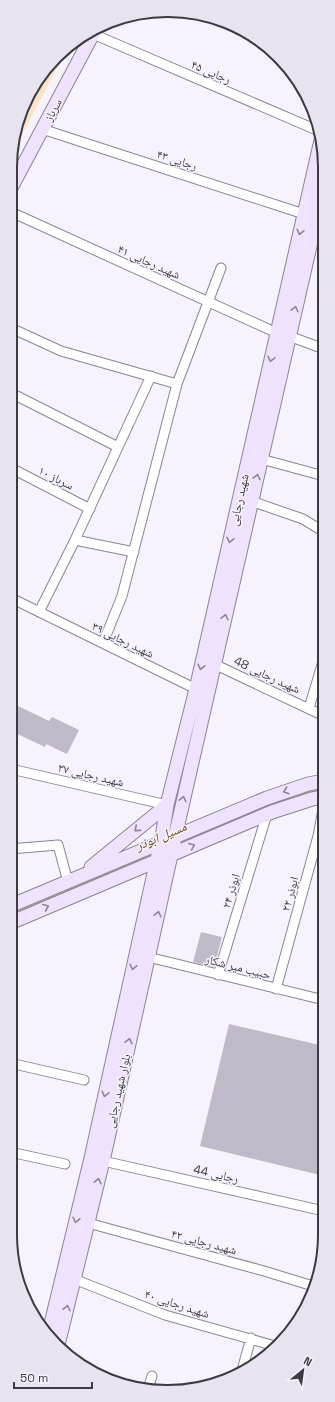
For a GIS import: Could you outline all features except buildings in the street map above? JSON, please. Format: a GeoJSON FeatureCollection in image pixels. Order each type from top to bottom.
{"type":"FeatureCollection","features":[{"type":"Feature","properties":{"kind":"main road","name":"سرباز"},"geometry":{"type":"LineString","coordinates":[[17,177],[90,38]]}},
{"type":"Feature","properties":{"kind":"main road","name":"شهید رجایی"},"geometry":{"type":"LineString","coordinates":[[175,837],[261,459],[304,214],[318,155]]}},
{"type":"Feature","properties":{"kind":"main road","name":"شهید رجایی"},"geometry":{"type":"LineString","coordinates":[[157,860],[167,804],[283,335],[318,207]]}},
{"type":"Feature","properties":{"kind":"main road"},"geometry":{"type":"LineString","coordinates":[[17,903],[267,798],[318,782]]}},
{"type":"Feature","properties":{"kind":"main road"},"geometry":{"type":"LineString","coordinates":[[17,919],[267,814],[318,798]]}},
{"type":"Feature","properties":{"kind":"main road"},"geometry":{"type":"LineString","coordinates":[[80,877],[167,804]]}},
{"type":"Feature","properties":{"kind":"main road","name":"بلوار شهید رجایی"},"geometry":{"type":"LineString","coordinates":[[59,1339],[88,1223],[175,837]]}},
{"type":"Feature","properties":{"kind":"main road","name":"بلوار شهید رجایی"},"geometry":{"type":"LineString","coordinates":[[50,1328],[91,1158],[157,860]]}},
{"type":"Feature","properties":{"kind":"street","name":"رجایی ۴۵"},"geometry":{"type":"LineString","coordinates":[[97,35],[313,128]]}},
{"type":"Feature","properties":{"kind":"street","name":"رجایی ۴۳"},"geometry":{"type":"LineString","coordinates":[[42,129],[304,214]]}},
{"type":"Feature","properties":{"kind":"street","name":"شهید رجایی ۴۱"},"geometry":{"type":"LineString","coordinates":[[17,215],[283,335],[318,347]]}},
{"type":"Feature","properties":{"kind":"street"},"geometry":{"type":"LineString","coordinates":[[103,643],[122,596],[177,384],[221,268]]}},
{"type":"Feature","properties":{"kind":"street"},"geometry":{"type":"LineString","coordinates":[[17,331],[61,351],[177,384]]}},
{"type":"Feature","properties":{"kind":"street"},"geometry":{"type":"LineString","coordinates":[[39,612],[90,509],[151,376]]}},
{"type":"Feature","properties":{"kind":"street"},"geometry":{"type":"LineString","coordinates":[[17,396],[118,447]]}},
{"type":"Feature","properties":{"kind":"street"},"geometry":{"type":"LineString","coordinates":[[261,459],[318,474]]}},
{"type":"Feature","properties":{"kind":"street","name":"سرباز ۱۰"},"geometry":{"type":"LineString","coordinates":[[17,471],[90,509]]}},
{"type":"Feature","properties":{"kind":"street"},"geometry":{"type":"LineString","coordinates":[[251,502],[303,519],[318,528]]}},
{"type":"Feature","properties":{"kind":"street"},"geometry":{"type":"LineString","coordinates":[[75,540],[134,552]]}},
{"type":"Feature","properties":{"kind":"street","name":"شهید رجایی ۳۹"},"geometry":{"type":"LineString","coordinates":[[17,601],[196,689]]}},
{"type":"Feature","properties":{"kind":"street","name":"شهید رجایی 48"},"geometry":{"type":"LineString","coordinates":[[214,664],[318,713]]}},
{"type":"Feature","properties":{"kind":"street"},"geometry":{"type":"LineString","coordinates":[[309,708],[318,678]]}},
{"type":"Feature","properties":{"kind":"street","name":"شهید رجایی ۳۷"},"geometry":{"type":"LineString","coordinates":[[17,770],[167,804]]}},
{"type":"Feature","properties":{"kind":"street","name":"ابوذر ۲۴"},"geometry":{"type":"LineString","coordinates":[[218,974],[267,814]]}},
{"type":"Feature","properties":{"kind":"street","name":"ابوذر ۲۲"},"geometry":{"type":"LineString","coordinates":[[276,988],[318,836]]}},
{"type":"Feature","properties":{"kind":"street"},"geometry":{"type":"LineString","coordinates":[[17,848],[58,845],[68,882]]}},
{"type":"Feature","properties":{"kind":"street","name":"حبیب میر شکار"},"geometry":{"type":"LineString","coordinates":[[148,958],[318,998]]}},
{"type":"Feature","properties":{"kind":"street"},"geometry":{"type":"LineString","coordinates":[[17,1065],[84,1080]]}},
{"type":"Feature","properties":{"kind":"street"},"geometry":{"type":"LineString","coordinates":[[17,1154],[65,1164]]}},
{"type":"Feature","properties":{"kind":"street","name":"رجایی 44"},"geometry":{"type":"LineString","coordinates":[[102,1161],[318,1210]]}},
{"type":"Feature","properties":{"kind":"street","name":"شهید رجایی ۴۲"},"geometry":{"type":"LineString","coordinates":[[88,1223],[264,1270],[309,1285]]}},
{"type":"Feature","properties":{"kind":"street","name":"شهید رجایی ۴۰"},"geometry":{"type":"LineString","coordinates":[[74,1279],[165,1315],[270,1344]]}},
{"type":"Feature","properties":{"kind":"street"},"geometry":{"type":"LineString","coordinates":[[243,1365],[251,1338]]}},
{"type":"Feature","properties":{"kind":"street"},"geometry":{"type":"LineString","coordinates":[[149,1384],[152,1376]]}},
{"type":"Feature","properties":{"kind":"shaded area"},"geometry":{"type":"Polygon","coordinates":[[[59,63],[20,139],[28,110],[37,92],[59,63]]]}},
{"type":"Feature","properties":{"kind":"waterway","name":"مسیل ابوذر"},"geometry":{"type":"LineString","coordinates":[[17,911],[273,804],[318,790]]}}]}
